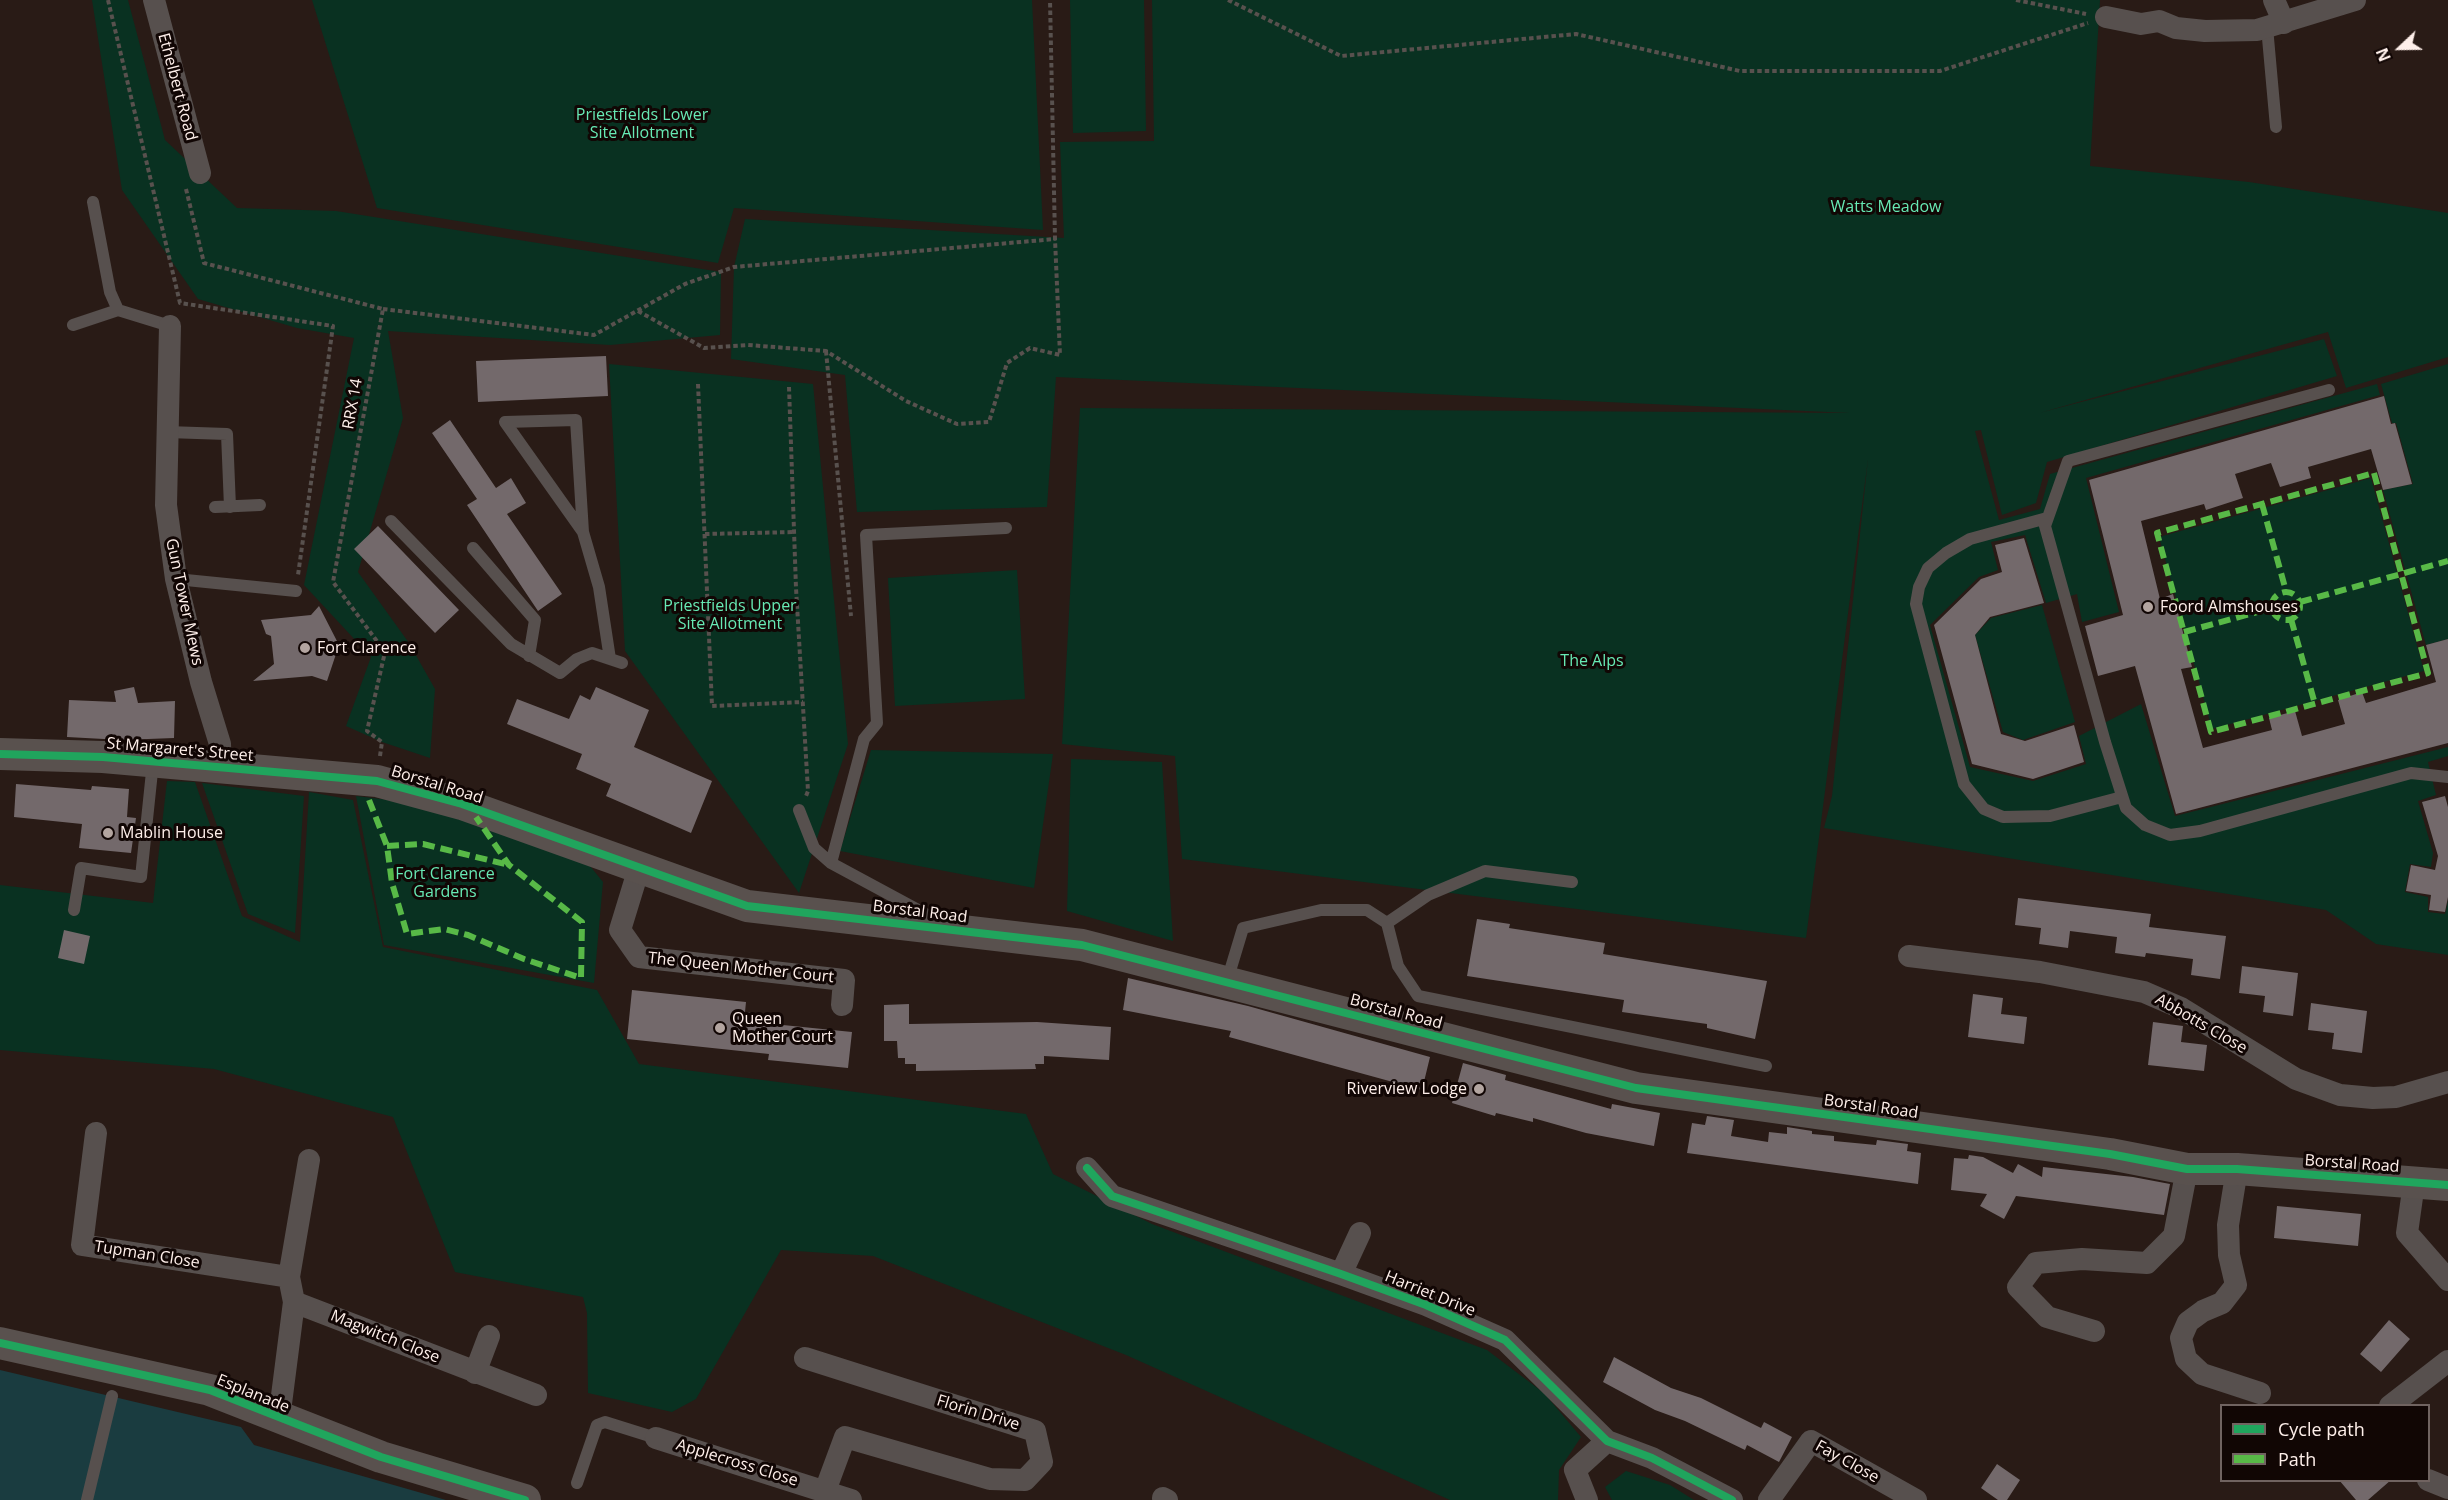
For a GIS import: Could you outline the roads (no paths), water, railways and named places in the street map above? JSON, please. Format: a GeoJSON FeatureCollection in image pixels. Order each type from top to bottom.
{"type":"FeatureCollection","features":[{"type":"Feature","properties":{"kind":"street","name":"Ethelbert Road"},"geometry":{"type":"LineString","coordinates":[[154,0],[200,173]]}},
{"type":"Feature","properties":{"kind":"street"},"geometry":{"type":"LineString","coordinates":[[2274,0],[2276,25]]}},
{"type":"Feature","properties":{"kind":"street"},"geometry":{"type":"LineString","coordinates":[[2106,17],[2141,24],[2159,21],[2176,28],[2241,31],[2276,25],[2355,0]]}},
{"type":"Feature","properties":{"kind":"street","name":"Gun Tower Mews"},"geometry":{"type":"LineString","coordinates":[[170,326],[166,505],[176,579],[201,682],[220,744],[221,767]]}},
{"type":"Feature","properties":{"kind":"street","name":"St Margaret's Street"},"geometry":{"type":"LineString","coordinates":[[0,754],[153,761],[367,780]]}},
{"type":"Feature","properties":{"kind":"street","name":"Borstal Road"},"geometry":{"type":"LineString","coordinates":[[367,780],[462,804],[747,906],[1082,945],[1636,1088],[2110,1154],[2187,1169],[2237,1169],[2448,1185]]}},
{"type":"Feature","properties":{"kind":"street","name":"The Queen Mother Court"},"geometry":{"type":"LineString","coordinates":[[639,868],[620,930],[639,957],[844,980],[842,1005]]}},
{"type":"Feature","properties":{"kind":"street","name":"Abbotts Close"},"geometry":{"type":"LineString","coordinates":[[1909,956],[2040,972],[2144,992],[2193,1015],[2303,1083],[2340,1095],[2373,1098],[2396,1097],[2448,1082]]}},
{"type":"Feature","properties":{"kind":"street","name":"Tupman Close"},"geometry":{"type":"LineString","coordinates":[[96,1133],[82,1245],[289,1277]]}},
{"type":"Feature","properties":{"kind":"street"},"geometry":{"type":"LineString","coordinates":[[279,1419],[294,1302],[289,1277],[309,1160]]}},
{"type":"Feature","properties":{"kind":"street","name":"Harriet Drive"},"geometry":{"type":"LineString","coordinates":[[1087,1168],[1112,1196],[1426,1305],[1505,1340],[1607,1441],[1652,1458],[1732,1500]]}},
{"type":"Feature","properties":{"kind":"street"},"geometry":{"type":"LineString","coordinates":[[2094,1331],[2047,1317],[2018,1287],[2036,1263],[2082,1258],[2147,1263],[2174,1236],[2187,1169]]}},
{"type":"Feature","properties":{"kind":"street"},"geometry":{"type":"LineString","coordinates":[[2237,1169],[2228,1225],[2229,1255],[2236,1285],[2222,1303],[2203,1311],[2188,1322],[2181,1338],[2186,1359],[2202,1374],[2260,1393]]}},
{"type":"Feature","properties":{"kind":"street"},"geometry":{"type":"LineString","coordinates":[[2414,1183],[2407,1233],[2448,1280]]}},
{"type":"Feature","properties":{"kind":"street"},"geometry":{"type":"LineString","coordinates":[[1341,1274],[1360,1233]]}},
{"type":"Feature","properties":{"kind":"street","name":"Magwitch Close"},"geometry":{"type":"LineString","coordinates":[[294,1302],[536,1395]]}},
{"type":"Feature","properties":{"kind":"street"},"geometry":{"type":"LineString","coordinates":[[475,1373],[489,1336]]}},
{"type":"Feature","properties":{"kind":"street","name":"Esplanade"},"geometry":{"type":"LineString","coordinates":[[0,1343],[210,1390],[279,1419],[381,1457],[525,1500]]}},
{"type":"Feature","properties":{"kind":"street","name":"Florin Drive"},"geometry":{"type":"LineString","coordinates":[[805,1358],[1035,1431],[1042,1462],[1025,1480],[990,1479],[845,1437],[825,1491]]}},
{"type":"Feature","properties":{"kind":"street"},"geometry":{"type":"LineString","coordinates":[[2393,1404],[2448,1361]]}},
{"type":"Feature","properties":{"kind":"street","name":"Applecross Close"},"geometry":{"type":"LineString","coordinates":[[656,1438],[851,1500]]}},
{"type":"Feature","properties":{"kind":"street"},"geometry":{"type":"LineString","coordinates":[[1587,1500],[1575,1470],[1607,1441]]}},
{"type":"Feature","properties":{"kind":"street","name":"Fay Close"},"geometry":{"type":"LineString","coordinates":[[1769,1500],[1811,1441],[1916,1500]]}},
{"type":"Feature","properties":{"kind":"street"},"geometry":{"type":"LineString","coordinates":[[2430,1481],[2448,1488]]}},
{"type":"Feature","properties":{"kind":"lane"},"geometry":{"type":"LineString","coordinates":[[2276,25],[2276,127]]}},
{"type":"Feature","properties":{"kind":"lane"},"geometry":{"type":"LineString","coordinates":[[93,202],[110,292],[118,310]]}},
{"type":"Feature","properties":{"kind":"lane"},"geometry":{"type":"LineString","coordinates":[[73,325],[118,310],[170,326]]}},
{"type":"Feature","properties":{"kind":"lane"},"geometry":{"type":"LineString","coordinates":[[2329,390],[2068,461],[2044,526],[2122,797],[2126,808],[2137,819],[2155,831],[2173,836],[2200,831],[2411,773],[2448,777]]}},
{"type":"Feature","properties":{"kind":"lane"},"geometry":{"type":"LineString","coordinates":[[391,521],[510,644],[560,674],[577,659],[592,653],[616,661],[599,587],[583,532],[576,420],[505,422],[583,532]]}},
{"type":"Feature","properties":{"kind":"lane"},"geometry":{"type":"LineString","coordinates":[[167,432],[226,434],[230,507]]}},
{"type":"Feature","properties":{"kind":"lane"},"geometry":{"type":"LineString","coordinates":[[215,507],[261,505]]}},
{"type":"Feature","properties":{"kind":"lane"},"geometry":{"type":"LineString","coordinates":[[2048,518],[1970,539],[1946,553],[1928,568],[1919,587],[1916,604],[1925,638],[1964,784],[1984,809],[2003,817],[2050,816],[2122,797]]}},
{"type":"Feature","properties":{"kind":"lane"},"geometry":{"type":"LineString","coordinates":[[831,863],[864,739],[878,723],[866,535],[1005,528]]}},
{"type":"Feature","properties":{"kind":"lane"},"geometry":{"type":"LineString","coordinates":[[473,548],[535,620],[530,656]]}},
{"type":"Feature","properties":{"kind":"lane"},"geometry":{"type":"LineString","coordinates":[[176,579],[296,591]]}},
{"type":"Feature","properties":{"kind":"lane"},"geometry":{"type":"LineString","coordinates":[[74,910],[81,868],[141,877],[153,761]]}},
{"type":"Feature","properties":{"kind":"lane"},"geometry":{"type":"LineString","coordinates":[[799,810],[814,848],[831,863],[955,930]]}},
{"type":"Feature","properties":{"kind":"lane"},"geometry":{"type":"LineString","coordinates":[[1387,923],[1428,895],[1485,871],[1572,882]]}},
{"type":"Feature","properties":{"kind":"lane"},"geometry":{"type":"LineString","coordinates":[[1226,982],[1244,928],[1321,910],[1367,910],[1387,923],[1398,966],[1418,996],[1766,1066]]}},
{"type":"Feature","properties":{"kind":"lane"},"geometry":{"type":"LineString","coordinates":[[87,1500],[112,1396]]}},
{"type":"Feature","properties":{"kind":"lane"},"geometry":{"type":"LineString","coordinates":[[577,1483],[597,1425],[605,1422],[656,1438]]}},
{"type":"Feature","properties":{"kind":"water"},"geometry":{"type":"Polygon","coordinates":[[[0,1370],[241,1427],[254,1445],[446,1500],[0,1500],[0,1370]]]}},
{"type":"Feature","properties":{"kind":"place","name":"Foord Almshouses"},"geometry":{"type":"Point","coordinates":[2148,607]}},
{"type":"Feature","properties":{"kind":"place","name":"Fort Clarence"},"geometry":{"type":"Point","coordinates":[305,648]}},
{"type":"Feature","properties":{"kind":"place","name":"Mablin House"},"geometry":{"type":"Point","coordinates":[108,833]}},
{"type":"Feature","properties":{"kind":"place","name":"Queen Mother Court"},"geometry":{"type":"Point","coordinates":[720,1028]}},
{"type":"Feature","properties":{"kind":"place","name":"Riverview Lodge"},"geometry":{"type":"Point","coordinates":[1479,1089]}},
{"type":"Feature","properties":{"kind":"park label","name":"Priestfields Lower Site Allotment"},"geometry":{"type":"Point","coordinates":[642,124]}},
{"type":"Feature","properties":{"kind":"park label","name":"Watts Meadow"},"geometry":{"type":"Point","coordinates":[1886,207]}},
{"type":"Feature","properties":{"kind":"park label","name":"Priestfields Upper Site Allotment"},"geometry":{"type":"Point","coordinates":[730,615]}},
{"type":"Feature","properties":{"kind":"park label","name":"The Alps"},"geometry":{"type":"Point","coordinates":[1592,661]}},
{"type":"Feature","properties":{"kind":"park label","name":"Fort Clarence Gardens"},"geometry":{"type":"Point","coordinates":[445,883]}}]}
